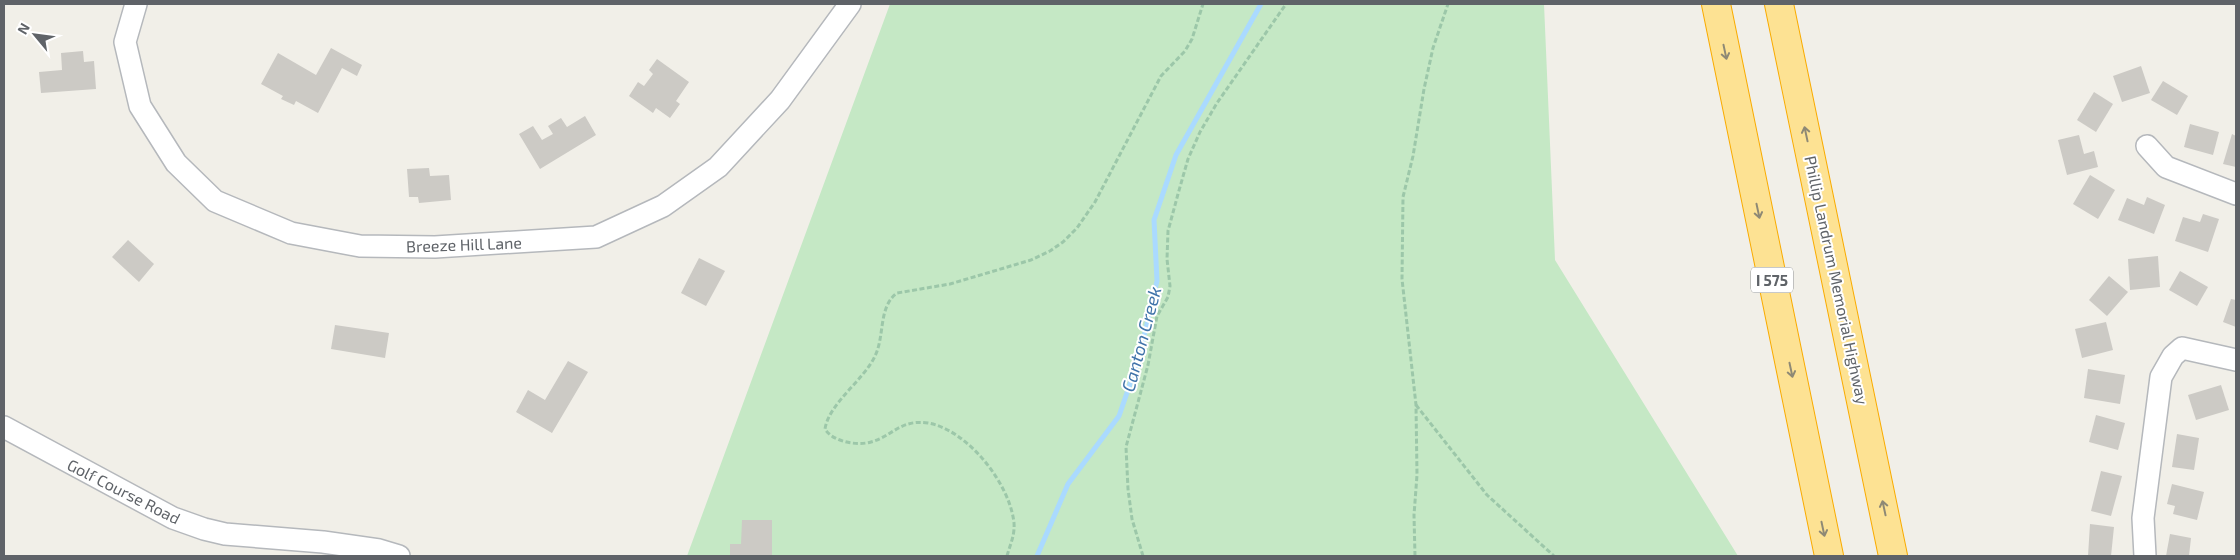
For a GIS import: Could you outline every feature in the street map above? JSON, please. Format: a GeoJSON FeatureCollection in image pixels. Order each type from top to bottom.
{"type":"FeatureCollection","features":[{"type":"Feature","properties":{"kind":"highway","name":"I 575"},"geometry":{"type":"LineString","coordinates":[[1716,4],[1829,556]]}},
{"type":"Feature","properties":{"kind":"highway","name":"Phillip Landrum Memorial Highway"},"geometry":{"type":"LineString","coordinates":[[1779,4],[1893,556]]}},
{"type":"Feature","properties":{"kind":"street","name":"Breeze Hill Lane"},"geometry":{"type":"LineString","coordinates":[[136,4],[125,42],[140,106],[176,163],[215,201],[291,233],[360,246],[434,247],[596,237],[663,206],[718,167],[780,100],[850,4]]}},
{"type":"Feature","properties":{"kind":"street"},"geometry":{"type":"LineString","coordinates":[[2147,146],[2166,167],[2236,194]]}},
{"type":"Feature","properties":{"kind":"street"},"geometry":{"type":"LineString","coordinates":[[2145,556],[2143,518],[2161,378],[2173,356],[2182,348],[2236,360]]}},
{"type":"Feature","properties":{"kind":"street","name":"Golf Course Road"},"geometry":{"type":"LineString","coordinates":[[4,427],[173,518],[204,529],[225,534],[323,542],[379,550],[399,556]]}},
{"type":"Feature","properties":{"kind":"path"},"geometry":{"type":"LineString","coordinates":[[1007,556],[1014,534],[1012,509],[1000,483],[971,446],[942,427],[929,423],[904,424],[871,442],[860,443],[844,441],[833,437],[825,429],[826,423],[846,395],[866,372],[875,357],[881,343],[887,303],[897,292],[950,284],[1031,260],[1050,251],[1077,228],[1108,180],[1116,159],[1161,76],[1185,51],[1192,39],[1203,4]]}},
{"type":"Feature","properties":{"kind":"path"},"geometry":{"type":"LineString","coordinates":[[1143,556],[1132,519],[1126,447],[1148,365],[1157,316],[1168,297],[1170,286],[1167,259],[1168,231],[1175,203],[1188,159],[1216,103],[1286,4]]}},
{"type":"Feature","properties":{"kind":"path"},"geometry":{"type":"LineString","coordinates":[[1414,556],[1414,515],[1417,475],[1416,405],[1402,279],[1402,197],[1414,156],[1418,118],[1427,72],[1448,4]]}},
{"type":"Feature","properties":{"kind":"path"},"geometry":{"type":"LineString","coordinates":[[1416,405],[1486,495],[1554,556]]}},
{"type":"Feature","properties":{"kind":"green space"},"geometry":{"type":"Polygon","coordinates":[[[890,4],[1544,4],[1555,260],[1738,556],[687,556],[890,4]]]}},
{"type":"Feature","properties":{"kind":"building"},"geometry":{"type":"Polygon","coordinates":[[[331,48],[362,65],[357,76],[342,68],[318,113],[296,101],[294,105],[281,99],[283,96],[261,84],[278,53],[316,75],[331,48]]]}},
{"type":"Feature","properties":{"kind":"building"},"geometry":{"type":"Polygon","coordinates":[[[83,51],[84,62],[94,61],[96,89],[41,93],[39,72],[62,70],[61,53],[83,51]]]}},
{"type":"Feature","properties":{"kind":"building"},"geometry":{"type":"Polygon","coordinates":[[[657,59],[689,82],[676,101],[680,104],[670,118],[656,108],[653,113],[629,96],[638,82],[644,86],[653,74],[649,70],[657,59]]]}},
{"type":"Feature","properties":{"kind":"building"},"geometry":{"type":"Polygon","coordinates":[[[2141,66],[2150,93],[2122,102],[2113,76],[2141,66]]]}},
{"type":"Feature","properties":{"kind":"building"},"geometry":{"type":"Polygon","coordinates":[[[2163,81],[2188,96],[2177,115],[2151,100],[2163,81]]]}},
{"type":"Feature","properties":{"kind":"building"},"geometry":{"type":"Polygon","coordinates":[[[2094,92],[2113,104],[2096,132],[2077,120],[2094,92]]]}},
{"type":"Feature","properties":{"kind":"building"},"geometry":{"type":"Polygon","coordinates":[[[585,116],[596,135],[540,169],[519,134],[533,126],[542,140],[553,134],[548,126],[561,118],[567,127],[585,116]]]}},
{"type":"Feature","properties":{"kind":"building"},"geometry":{"type":"Polygon","coordinates":[[[2190,124],[2219,132],[2213,155],[2184,147],[2190,124]]]}},
{"type":"Feature","properties":{"kind":"building"},"geometry":{"type":"Polygon","coordinates":[[[2232,134],[2236,136],[2236,167],[2223,164],[2232,134]]]}},
{"type":"Feature","properties":{"kind":"building"},"geometry":{"type":"Polygon","coordinates":[[[2079,135],[2084,154],[2094,151],[2098,167],[2067,175],[2058,140],[2079,135]]]}},
{"type":"Feature","properties":{"kind":"building"},"geometry":{"type":"Polygon","coordinates":[[[429,168],[430,176],[449,175],[451,200],[419,203],[418,197],[409,197],[407,169],[429,168]]]}},
{"type":"Feature","properties":{"kind":"building"},"geometry":{"type":"Polygon","coordinates":[[[2090,175],[2115,190],[2098,219],[2073,204],[2090,175]]]}},
{"type":"Feature","properties":{"kind":"building"},"geometry":{"type":"Polygon","coordinates":[[[2147,197],[2165,205],[2154,234],[2118,220],[2127,198],[2144,205],[2147,197]]]}},
{"type":"Feature","properties":{"kind":"building"},"geometry":{"type":"Polygon","coordinates":[[[2203,214],[2219,219],[2208,252],[2175,241],[2183,217],[2200,222],[2203,214]]]}},
{"type":"Feature","properties":{"kind":"building"},"geometry":{"type":"Polygon","coordinates":[[[128,240],[154,264],[139,282],[112,257],[128,240]]]}},
{"type":"Feature","properties":{"kind":"building"},"geometry":{"type":"Polygon","coordinates":[[[2158,256],[2160,287],[2130,290],[2128,259],[2158,256]]]}},
{"type":"Feature","properties":{"kind":"building"},"geometry":{"type":"Polygon","coordinates":[[[699,258],[725,271],[706,306],[681,293],[699,258]]]}},
{"type":"Feature","properties":{"kind":"building"},"geometry":{"type":"Polygon","coordinates":[[[2180,271],[2208,287],[2197,306],[2169,290],[2180,271]]]}},
{"type":"Feature","properties":{"kind":"building"},"geometry":{"type":"Polygon","coordinates":[[[2109,276],[2128,292],[2107,316],[2089,300],[2109,276]]]}},
{"type":"Feature","properties":{"kind":"building"},"geometry":{"type":"Polygon","coordinates":[[[2231,299],[2236,300],[2236,327],[2223,322],[2231,299]]]}},
{"type":"Feature","properties":{"kind":"building"},"geometry":{"type":"Polygon","coordinates":[[[2106,322],[2113,350],[2082,358],[2075,329],[2106,322]]]}},
{"type":"Feature","properties":{"kind":"building"},"geometry":{"type":"Polygon","coordinates":[[[335,325],[389,333],[385,358],[331,349],[335,325]]]}},
{"type":"Feature","properties":{"kind":"building"},"geometry":{"type":"Polygon","coordinates":[[[568,361],[588,372],[552,433],[516,412],[528,390],[545,400],[568,361]]]}},
{"type":"Feature","properties":{"kind":"building"},"geometry":{"type":"Polygon","coordinates":[[[2088,369],[2125,375],[2120,404],[2084,398],[2088,369]]]}},
{"type":"Feature","properties":{"kind":"building"},"geometry":{"type":"Polygon","coordinates":[[[2221,385],[2229,410],[2196,420],[2188,395],[2221,385]]]}},
{"type":"Feature","properties":{"kind":"building"},"geometry":{"type":"Polygon","coordinates":[[[2096,415],[2125,423],[2118,450],[2089,442],[2096,415]]]}},
{"type":"Feature","properties":{"kind":"building"},"geometry":{"type":"Polygon","coordinates":[[[2177,434],[2199,438],[2194,470],[2172,467],[2177,434]]]}},
{"type":"Feature","properties":{"kind":"building"},"geometry":{"type":"Polygon","coordinates":[[[2101,471],[2122,476],[2111,516],[2091,511],[2101,471]]]}},
{"type":"Feature","properties":{"kind":"building"},"geometry":{"type":"Polygon","coordinates":[[[2172,484],[2204,492],[2197,520],[2173,514],[2175,506],[2167,504],[2172,484]]]}},
{"type":"Feature","properties":{"kind":"building"},"geometry":{"type":"Polygon","coordinates":[[[742,520],[772,520],[772,556],[730,556],[730,544],[741,544],[742,520]]]}},
{"type":"Feature","properties":{"kind":"building"},"geometry":{"type":"Polygon","coordinates":[[[2090,524],[2114,527],[2111,556],[2088,556],[2090,524]]]}},
{"type":"Feature","properties":{"kind":"building"},"geometry":{"type":"Polygon","coordinates":[[[2170,534],[2191,538],[2189,556],[2166,556],[2170,534]]]}},
{"type":"Feature","properties":{"kind":"waterway","name":"Canton Creek"},"geometry":{"type":"LineString","coordinates":[[1037,556],[1068,484],[1119,416],[1139,358],[1157,281],[1154,220],[1176,155],[1261,4]]}}]}
